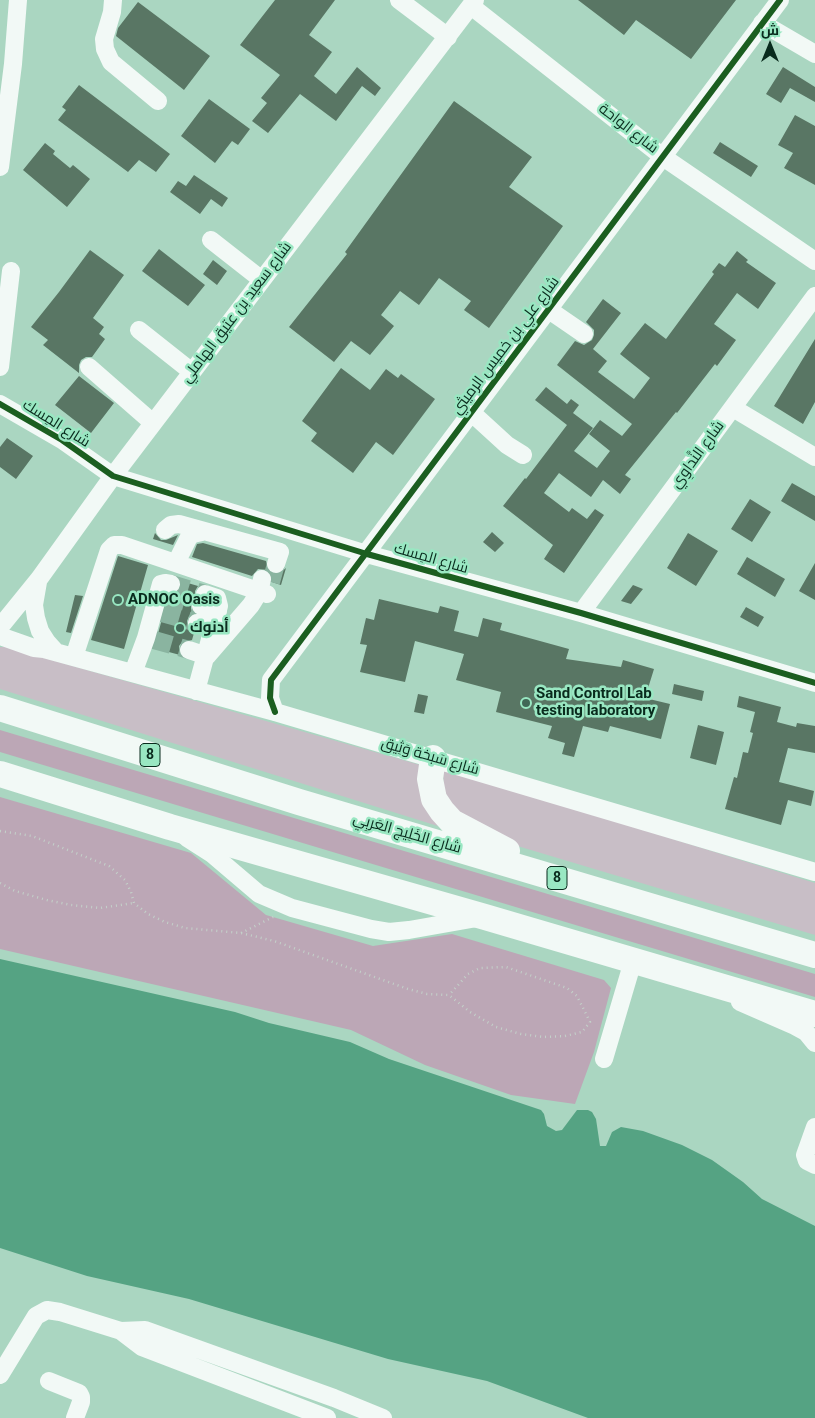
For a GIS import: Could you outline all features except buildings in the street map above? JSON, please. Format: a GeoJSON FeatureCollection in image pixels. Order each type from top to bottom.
{"type":"FeatureCollection","features":[{"type":"Feature","properties":{"kind":"highway","name":"شارع الخَلِيج العَربِي"},"geometry":{"type":"LineString","coordinates":[[0,708],[299,802],[815,955]]}},
{"type":"Feature","properties":{"kind":"highway"},"geometry":{"type":"LineString","coordinates":[[433,758],[430,778],[434,800],[452,822],[569,881]]}},
{"type":"Feature","properties":{"kind":"highway"},"geometry":{"type":"LineString","coordinates":[[0,774],[170,827],[815,1014]]}},
{"type":"Feature","properties":{"kind":"street"},"geometry":{"type":"LineString","coordinates":[[0,167],[6,62],[18,0]]}},
{"type":"Feature","properties":{"kind":"street"},"geometry":{"type":"LineString","coordinates":[[113,0],[112,12],[104,39],[105,49],[111,62],[158,101]]}},
{"type":"Feature","properties":{"kind":"street"},"geometry":{"type":"LineString","coordinates":[[399,0],[448,37]]}},
{"type":"Feature","properties":{"kind":"street","name":"شارع علي بن خميس الرميثي"},"geometry":{"type":"LineString","coordinates":[[276,712],[270,698],[270,680],[367,554],[780,0]]}},
{"type":"Feature","properties":{"kind":"street","name":"شارع سعيد بن عتيق الهاملي"},"geometry":{"type":"LineString","coordinates":[[0,627],[39,579],[113,476],[473,3]]}},
{"type":"Feature","properties":{"kind":"street","name":"شارع الواحة"},"geometry":{"type":"LineString","coordinates":[[473,3],[663,157],[815,261]]}},
{"type":"Feature","properties":{"kind":"street"},"geometry":{"type":"LineString","coordinates":[[762,23],[815,54]]}},
{"type":"Feature","properties":{"kind":"street"},"geometry":{"type":"LineString","coordinates":[[211,240],[262,280]]}},
{"type":"Feature","properties":{"kind":"street"},"geometry":{"type":"LineString","coordinates":[[0,367],[11,271]]}},
{"type":"Feature","properties":{"kind":"street","name":"شارع النَّداوِي"},"geometry":{"type":"LineString","coordinates":[[581,614],[815,296]]}},
{"type":"Feature","properties":{"kind":"street"},"geometry":{"type":"LineString","coordinates":[[549,310],[584,334]]}},
{"type":"Feature","properties":{"kind":"street"},"geometry":{"type":"LineString","coordinates":[[139,330],[192,372]]}},
{"type":"Feature","properties":{"kind":"street"},"geometry":{"type":"LineString","coordinates":[[89,367],[153,423]]}},
{"type":"Feature","properties":{"kind":"street","name":"شارع المِسك"},"geometry":{"type":"LineString","coordinates":[[0,404],[62,440],[113,476],[367,554],[581,614],[815,683]]}},
{"type":"Feature","properties":{"kind":"street"},"geometry":{"type":"LineString","coordinates":[[732,408],[815,457]]}},
{"type":"Feature","properties":{"kind":"street"},"geometry":{"type":"LineString","coordinates":[[472,413],[507,445],[522,455]]}},
{"type":"Feature","properties":{"kind":"street"},"geometry":{"type":"LineString","coordinates":[[161,543],[168,527],[175,524],[272,558]]}},
{"type":"Feature","properties":{"kind":"street"},"geometry":{"type":"LineString","coordinates":[[176,564],[188,537],[202,532]]}},
{"type":"Feature","properties":{"kind":"street"},"geometry":{"type":"LineString","coordinates":[[161,543],[176,564],[265,587],[254,617],[204,632],[196,691]]}},
{"type":"Feature","properties":{"kind":"street"},"geometry":{"type":"LineString","coordinates":[[74,657],[111,547],[114,545],[161,543]]}},
{"type":"Feature","properties":{"kind":"street"},"geometry":{"type":"LineString","coordinates":[[39,579],[34,605],[36,618],[40,631],[50,650]]}},
{"type":"Feature","properties":{"kind":"street"},"geometry":{"type":"LineString","coordinates":[[134,673],[158,615]]}},
{"type":"Feature","properties":{"kind":"street","name":"شارع سَبخة وَثِيق"},"geometry":{"type":"LineString","coordinates":[[0,632],[7,632],[37,642],[50,650]]}},
{"type":"Feature","properties":{"kind":"street","name":"شارع سَبخة وَثِيق"},"geometry":{"type":"LineString","coordinates":[[0,636],[34,648],[50,650],[276,712],[815,872]]}},
{"type":"Feature","properties":{"kind":"street"},"geometry":{"type":"LineString","coordinates":[[170,827],[212,854],[259,894],[292,908],[389,932],[484,917]]}},
{"type":"Feature","properties":{"kind":"street"},"geometry":{"type":"LineString","coordinates":[[604,1059],[633,961]]}},
{"type":"Feature","properties":{"kind":"street"},"geometry":{"type":"LineString","coordinates":[[688,977],[769,1016],[795,1026],[806,1032],[815,1043]]}},
{"type":"Feature","properties":{"kind":"street"},"geometry":{"type":"LineString","coordinates":[[815,1126],[804,1155],[807,1161],[815,1165]]}},
{"type":"Feature","properties":{"kind":"street"},"geometry":{"type":"LineString","coordinates":[[0,1375],[36,1316],[47,1310],[82,1318],[121,1331],[142,1347],[327,1418]]}},
{"type":"Feature","properties":{"kind":"street"},"geometry":{"type":"LineString","coordinates":[[121,1331],[145,1330],[334,1398],[383,1418]]}},
{"type":"Feature","properties":{"kind":"street"},"geometry":{"type":"LineString","coordinates":[[49,1381],[79,1393],[81,1402],[75,1418]]}},
{"type":"Feature","properties":{"kind":"path"},"geometry":{"type":"LineString","coordinates":[[0,831],[32,836],[109,866],[124,880],[131,892],[134,903],[148,914],[165,922],[185,928],[241,933],[274,940],[408,989],[427,994],[449,995],[470,1012],[496,1027],[521,1034],[543,1037],[565,1036],[582,1032],[590,1022],[577,996],[567,988],[506,967],[480,968],[468,974],[449,995]]}},
{"type":"Feature","properties":{"kind":"path"},"geometry":{"type":"LineString","coordinates":[[0,883],[15,890],[71,906],[100,908],[134,903]]}},
{"type":"Feature","properties":{"kind":"path"},"geometry":{"type":"LineString","coordinates":[[241,933],[292,908]]}},
{"type":"Feature","properties":{"kind":"shaded area"},"geometry":{"type":"Polygon","coordinates":[[[0,647],[6,647],[424,766],[441,827],[0,689],[0,647]]]}},
{"type":"Feature","properties":{"kind":"shaded area"},"geometry":{"type":"Polygon","coordinates":[[[0,730],[815,974],[815,997],[0,752],[0,730]]]}},
{"type":"Feature","properties":{"kind":"shaded area"},"geometry":{"type":"Polygon","coordinates":[[[443,768],[815,883],[815,935],[484,836],[444,802],[443,768]]]}},
{"type":"Feature","properties":{"kind":"shaded area"},"geometry":{"type":"Polygon","coordinates":[[[0,797],[191,853],[266,915],[373,946],[452,934],[604,980],[611,988],[594,1052],[575,1104],[511,1095],[425,1065],[351,1030],[0,949],[0,797]]]}},
{"type":"Feature","properties":{"kind":"shaded area"},"geometry":{"type":"Polygon","coordinates":[[[0,959],[235,1012],[269,1023],[350,1042],[389,1059],[541,1110],[547,1126],[556,1131],[562,1130],[577,1110],[588,1110],[592,1112],[596,1119],[600,1146],[606,1146],[612,1132],[621,1127],[643,1131],[682,1145],[712,1160],[743,1182],[762,1199],[815,1226],[815,1418],[588,1418],[487,1381],[388,1359],[189,1299],[87,1276],[0,1248],[0,959]]]}},
{"type":"Feature","properties":{"kind":"tunnel"},"geometry":{"type":"LineString","coordinates":[[271,582],[276,564]]}},
{"type":"Feature","properties":{"kind":"tunnel"},"geometry":{"type":"LineString","coordinates":[[171,584],[205,594]]}},
{"type":"Feature","properties":{"kind":"tunnel"},"geometry":{"type":"LineString","coordinates":[[167,597],[201,606]]}},
{"type":"Feature","properties":{"kind":"tunnel"},"geometry":{"type":"LineString","coordinates":[[162,613],[197,623]]}},
{"type":"Feature","properties":{"kind":"tunnel"},"geometry":{"type":"LineString","coordinates":[[154,640],[189,650]]}},
{"type":"Feature","properties":{"kind":"cycle path"},"geometry":{"type":"LineString","coordinates":[[275,712],[270,698],[271,680],[780,0]]}},
{"type":"Feature","properties":{"kind":"cycle path"},"geometry":{"type":"LineString","coordinates":[[0,404],[62,440],[113,476],[367,554],[581,613],[815,683]]}},
{"type":"Feature","properties":{"kind":"place","name":"ADNOC Oasis"},"geometry":{"type":"Point","coordinates":[118,600]}},
{"type":"Feature","properties":{"kind":"place","name":"أدنوك"},"geometry":{"type":"Point","coordinates":[180,628]}},
{"type":"Feature","properties":{"kind":"place","name":"Sand Control Lab testing laboratory"},"geometry":{"type":"Point","coordinates":[526,703]}}]}
